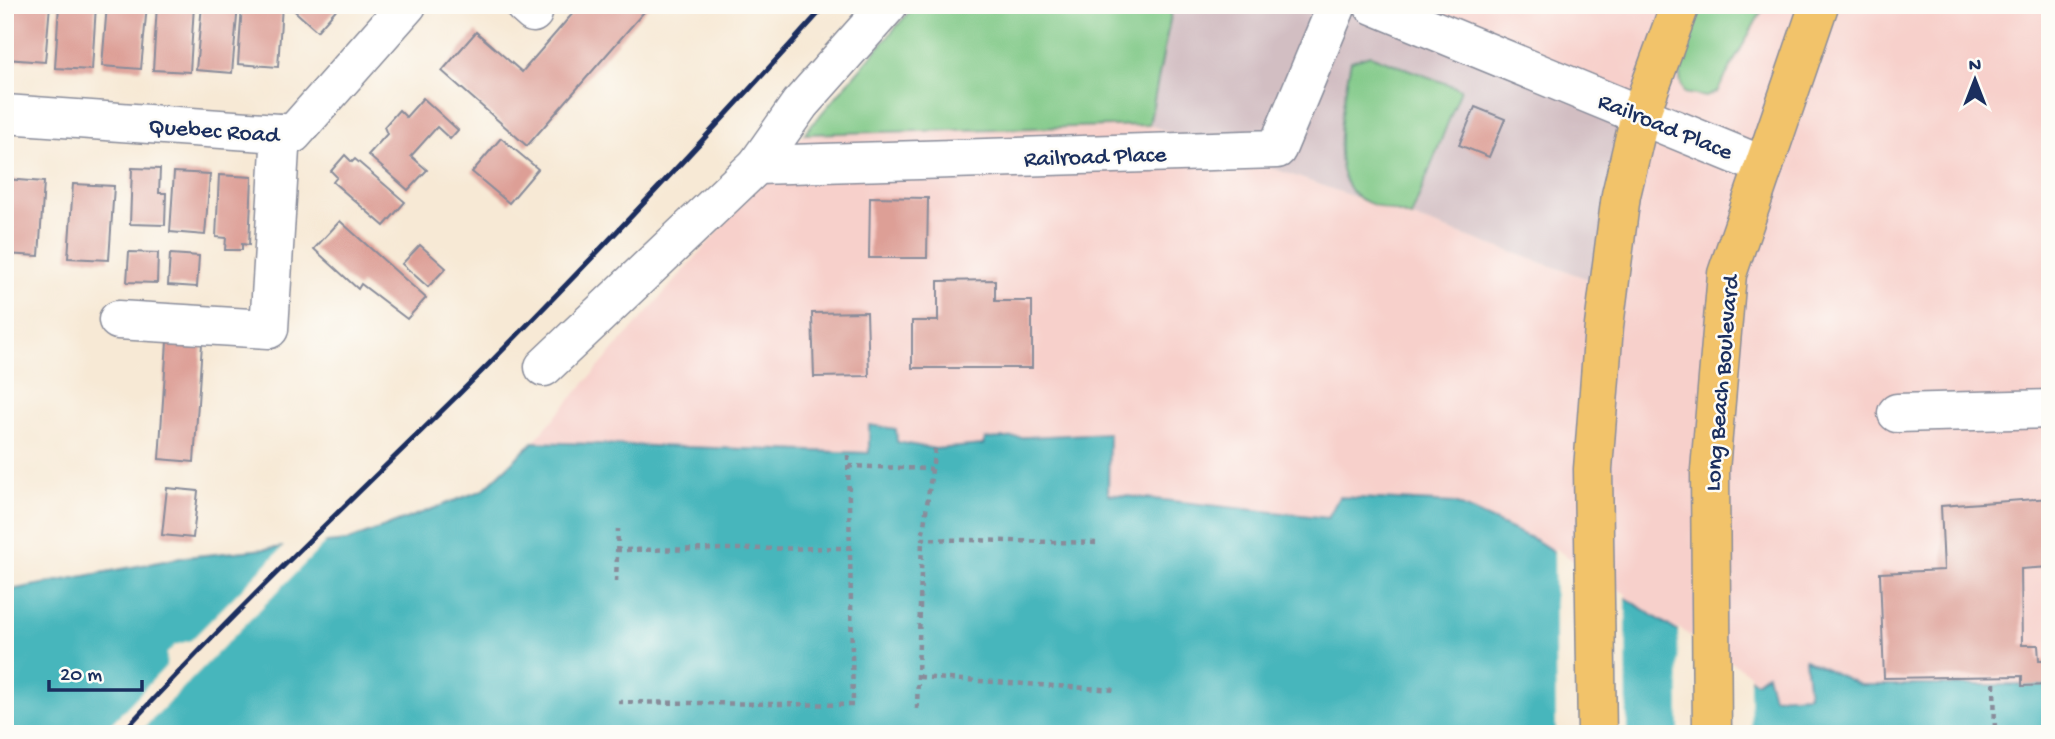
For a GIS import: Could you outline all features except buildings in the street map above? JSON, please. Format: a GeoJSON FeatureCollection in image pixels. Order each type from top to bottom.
{"type":"FeatureCollection","features":[{"type":"Feature","properties":{"kind":"main road"},"geometry":{"type":"LineString","coordinates":[[1597,734],[1593,469],[1604,326],[1619,208],[1640,115],[1680,5]]}},
{"type":"Feature","properties":{"kind":"main road","name":"Long Beach Boulevard"},"geometry":{"type":"LineString","coordinates":[[1712,734],[1710,470],[1727,274],[1819,5]]}},
{"type":"Feature","properties":{"kind":"street","name":"Quebec Road"},"geometry":{"type":"LineString","coordinates":[[5,114],[293,134],[407,5]]}},
{"type":"Feature","properties":{"kind":"street"},"geometry":{"type":"LineString","coordinates":[[544,367],[757,165],[800,104],[888,5]]}},
{"type":"Feature","properties":{"kind":"street","name":"Railroad Place"},"geometry":{"type":"LineString","coordinates":[[757,165],[1277,149],[1336,5]]}},
{"type":"Feature","properties":{"kind":"street","name":"Railroad Place"},"geometry":{"type":"LineString","coordinates":[[1373,5],[1764,166]]}},
{"type":"Feature","properties":{"kind":"street"},"geometry":{"type":"LineString","coordinates":[[118,320],[269,329],[281,133]]}},
{"type":"Feature","properties":{"kind":"street"},"geometry":{"type":"LineString","coordinates":[[1897,413],[2050,409]]}},
{"type":"Feature","properties":{"kind":"path"},"geometry":{"type":"LineString","coordinates":[[917,709],[922,539],[935,449]]}},
{"type":"Feature","properties":{"kind":"path"},"geometry":{"type":"LineString","coordinates":[[618,702],[853,705],[848,454]]}},
{"type":"Feature","properties":{"kind":"path"},"geometry":{"type":"LineString","coordinates":[[848,466],[932,468]]}},
{"type":"Feature","properties":{"kind":"path"},"geometry":{"type":"LineString","coordinates":[[616,582],[618,529]]}},
{"type":"Feature","properties":{"kind":"path"},"geometry":{"type":"LineString","coordinates":[[922,539],[1099,543]]}},
{"type":"Feature","properties":{"kind":"path"},"geometry":{"type":"LineString","coordinates":[[616,550],[848,548]]}},
{"type":"Feature","properties":{"kind":"path"},"geometry":{"type":"LineString","coordinates":[[919,677],[1116,690]]}},
{"type":"Feature","properties":{"kind":"path"},"geometry":{"type":"LineString","coordinates":[[1994,683],[1996,734]]}},
{"type":"Feature","properties":{"kind":"shaded area"},"geometry":{"type":"Polygon","coordinates":[[[1173,5],[1431,5],[1426,18],[1634,103],[1597,282],[1149,125],[1173,5]]]}},
{"type":"Feature","properties":{"kind":"shaded area"},"geometry":{"type":"Polygon","coordinates":[[[1431,5],[2050,5],[2050,685],[1860,685],[1806,660],[1809,695],[1772,697],[1756,683],[1537,541],[1455,503],[1328,518],[1107,494],[1109,434],[935,449],[897,442],[869,426],[870,453],[848,454],[533,442],[804,134],[1149,125],[1597,282],[1426,19],[1431,5]]]}},
{"type":"Feature","properties":{"kind":"green space"},"geometry":{"type":"Polygon","coordinates":[[[915,5],[1173,5],[1149,125],[804,134],[915,5]]]}},
{"type":"Feature","properties":{"kind":"green space"},"geometry":{"type":"Polygon","coordinates":[[[1702,5],[1765,5],[1717,92],[1706,97],[1684,93],[1680,72],[1685,49],[1702,5]]]}},
{"type":"Feature","properties":{"kind":"green space"},"geometry":{"type":"Polygon","coordinates":[[[1370,55],[1461,89],[1411,217],[1359,198],[1349,187],[1343,172],[1340,133],[1351,61],[1370,55]]]}},
{"type":"Feature","properties":{"kind":"water"},"geometry":{"type":"Polygon","coordinates":[[[869,425],[896,429],[897,442],[935,449],[983,445],[985,439],[1109,433],[1108,494],[1328,518],[1339,497],[1455,503],[1537,541],[1756,682],[1767,674],[1773,697],[1809,695],[1805,659],[1860,685],[2050,685],[2050,734],[5,734],[5,591],[185,557],[347,541],[483,490],[533,442],[869,453],[869,425]]]}},
{"type":"Feature","properties":{"kind":"pier"},"geometry":{"type":"Polygon","coordinates":[[[328,540],[138,734],[101,734],[166,666],[167,653],[175,645],[191,640],[286,544],[328,540]]]}},
{"type":"Feature","properties":{"kind":"pier"},"geometry":{"type":"Polygon","coordinates":[[[1554,548],[1626,594],[1627,734],[1556,734],[1554,548]]]}},
{"type":"Feature","properties":{"kind":"pier"},"geometry":{"type":"Polygon","coordinates":[[[1678,628],[1750,674],[1751,734],[1679,734],[1678,628]]]}},
{"type":"Feature","properties":{"kind":"railway"},"geometry":{"type":"LineString","coordinates":[[121,734],[246,603],[554,298],[826,5]]}}]}
